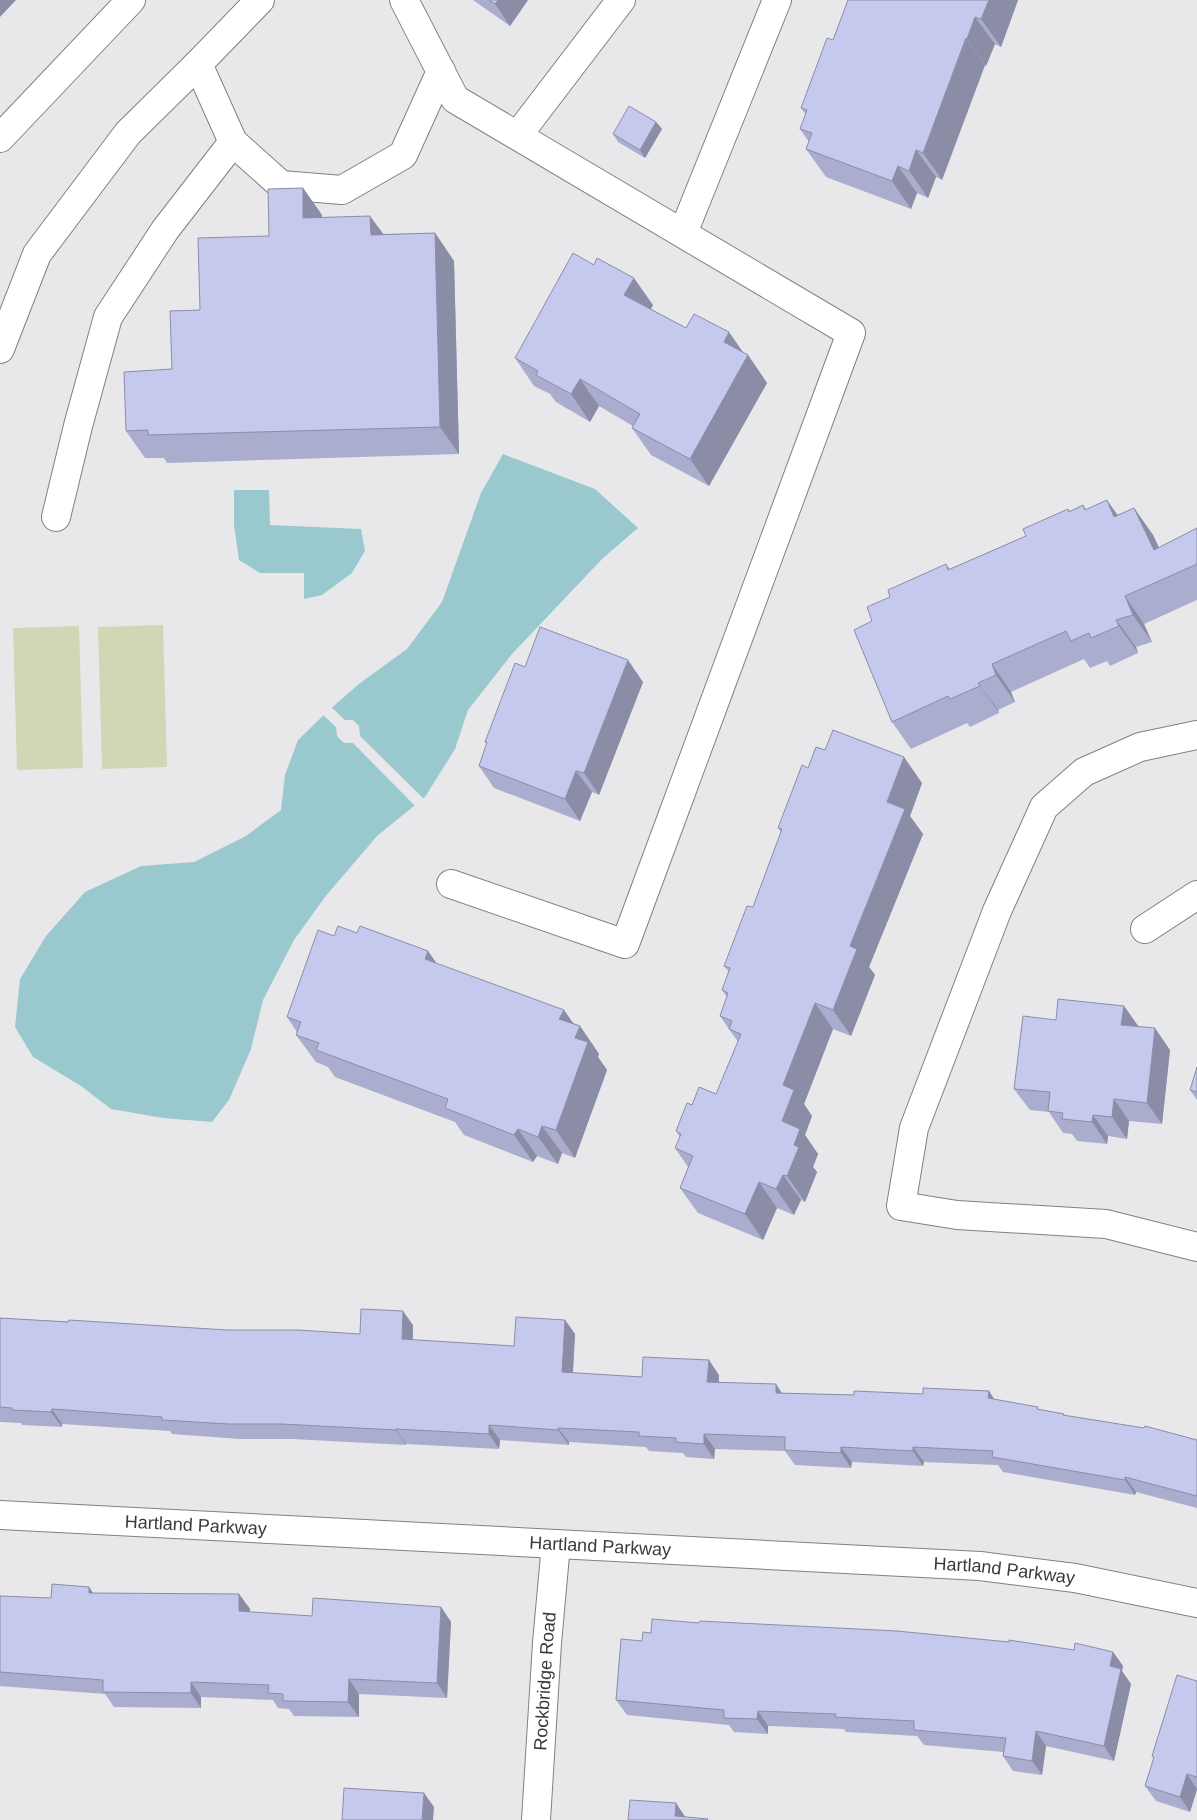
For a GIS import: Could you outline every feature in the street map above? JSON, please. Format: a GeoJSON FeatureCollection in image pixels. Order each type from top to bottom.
{"type":"FeatureCollection","features":[{"type":"Feature","properties":{"kind":"street"},"geometry":{"type":"LineString","coordinates":[[0,138],[131,0]]}},
{"type":"Feature","properties":{"kind":"street"},"geometry":{"type":"LineString","coordinates":[[0,349],[8,305],[37,254],[128,133],[260,0]]}},
{"type":"Feature","properties":{"kind":"street"},"geometry":{"type":"LineString","coordinates":[[404,0],[455,99],[851,332],[625,944],[451,884]]}},
{"type":"Feature","properties":{"kind":"street"},"geometry":{"type":"LineString","coordinates":[[518,135],[621,0]]}},
{"type":"Feature","properties":{"kind":"street"},"geometry":{"type":"LineString","coordinates":[[684,233],[776,0]]}},
{"type":"Feature","properties":{"kind":"street"},"geometry":{"type":"LineString","coordinates":[[198,64],[233,142],[281,185],[342,190],[403,155],[441,71]]}},
{"type":"Feature","properties":{"kind":"street"},"geometry":{"type":"LineString","coordinates":[[56,516],[108,317],[165,230],[233,142]]}},
{"type":"Feature","properties":{"kind":"street"},"geometry":{"type":"LineString","coordinates":[[1197,735],[1140,747],[1084,772],[1044,807],[996,911],[914,1128],[901,1206],[958,1215],[1106,1224],[1197,1247]]}},
{"type":"Feature","properties":{"kind":"street"},"geometry":{"type":"LineString","coordinates":[[1145,929],[1197,895]]}},
{"type":"Feature","properties":{"kind":"street","name":"Hartland Parkway"},"geometry":{"type":"LineString","coordinates":[[0,1515],[980,1566],[1075,1578],[1197,1603]]}},
{"type":"Feature","properties":{"kind":"street","name":"Rockbridge Road"},"geometry":{"type":"LineString","coordinates":[[536,1820],[547,1643],[556,1544]]}},
{"type":"Feature","properties":{"kind":"green space"},"geometry":{"type":"Polygon","coordinates":[[[163,625],[167,767],[102,769],[98,627],[163,625]]]}},
{"type":"Feature","properties":{"kind":"green space"},"geometry":{"type":"Polygon","coordinates":[[[79,626],[83,768],[17,770],[13,628],[79,626]]]}},
{"type":"Feature","properties":{"kind":"water"},"geometry":{"type":"Polygon","coordinates":[[[503,454],[595,489],[638,528],[603,558],[512,654],[468,710],[455,749],[425,797],[377,836],[325,897],[294,940],[263,1000],[251,1049],[229,1100],[212,1122],[163,1118],[111,1109],[81,1086],[33,1057],[15,1027],[20,979],[46,936],[85,892],[141,866],[194,862],[246,836],[281,810],[285,775],[298,740],[359,684],[407,649],[442,602],[481,493],[503,454]]]}},
{"type":"Feature","properties":{"kind":"water"},"geometry":{"type":"Polygon","coordinates":[[[234,490],[269,490],[270,525],[361,529],[365,551],[352,573],[322,595],[304,599],[304,573],[260,573],[239,560],[234,525],[234,490]]]}},
{"type":"Feature","properties":{"kind":"pier"},"geometry":{"type":"Polygon","coordinates":[[[330,706],[345,720],[353,720],[359,726],[360,736],[425,800],[416,807],[353,743],[344,743],[337,736],[336,727],[322,714],[330,706]]]}},
{"type":"Feature","properties":{"kind":"building"},"geometry":{"type":"Polygon","coordinates":[[[489,0],[498,0],[495,4],[489,0]]]}},
{"type":"Feature","properties":{"kind":"building"},"geometry":{"type":"Polygon","coordinates":[[[848,0],[989,0],[981,19],[975,17],[923,153],[916,150],[909,171],[898,166],[892,181],[806,149],[812,133],[800,129],[807,110],[801,108],[827,38],[833,40],[848,0]]]}},
{"type":"Feature","properties":{"kind":"building"},"geometry":{"type":"Polygon","coordinates":[[[629,106],[656,122],[640,150],[613,134],[629,106]]]}},
{"type":"Feature","properties":{"kind":"building"},"geometry":{"type":"Polygon","coordinates":[[[303,188],[303,218],[370,216],[371,235],[435,233],[440,427],[148,435],[148,430],[126,431],[124,372],[172,369],[170,311],[200,310],[198,238],[269,236],[268,189],[303,188]]]}},
{"type":"Feature","properties":{"kind":"building"},"geometry":{"type":"Polygon","coordinates":[[[573,253],[594,265],[597,258],[634,278],[624,295],[686,328],[694,314],[729,332],[724,342],[748,355],[690,459],[632,428],[640,414],[580,379],[571,394],[536,375],[538,371],[515,358],[573,253]]]}},
{"type":"Feature","properties":{"kind":"building"},"geometry":{"type":"Polygon","coordinates":[[[1107,500],[1114,517],[1134,508],[1154,550],[1197,528],[1197,564],[1125,596],[1133,615],[1116,620],[1119,626],[1091,638],[1089,633],[1071,641],[1066,631],[992,664],[996,675],[978,683],[980,686],[950,699],[948,696],[892,722],[854,630],[872,621],[867,607],[890,597],[888,590],[946,564],[948,570],[1026,536],[1023,529],[1068,509],[1069,512],[1083,505],[1085,510],[1107,500]]]}},
{"type":"Feature","properties":{"kind":"building"},"geometry":{"type":"Polygon","coordinates":[[[540,627],[628,660],[584,773],[576,771],[565,799],[479,766],[487,742],[485,742],[515,663],[525,667],[540,627]]]}},
{"type":"Feature","properties":{"kind":"building"},"geometry":{"type":"Polygon","coordinates":[[[833,730],[904,757],[887,802],[905,809],[850,946],[857,949],[833,1010],[815,1003],[783,1085],[794,1090],[782,1121],[800,1129],[794,1145],[799,1147],[787,1176],[783,1175],[776,1189],[759,1182],[745,1214],[680,1188],[693,1156],[675,1148],[681,1134],[676,1131],[687,1103],[692,1105],[699,1087],[716,1094],[741,1034],[729,1029],[732,1021],[720,1016],[728,993],[722,990],[730,968],[724,966],[747,906],[753,907],[782,829],[778,828],[802,765],[808,768],[816,747],[825,750],[833,730]]]}},
{"type":"Feature","properties":{"kind":"building"},"geometry":{"type":"Polygon","coordinates":[[[338,926],[357,933],[360,926],[428,951],[425,959],[564,1010],[559,1019],[580,1026],[575,1038],[588,1042],[556,1130],[542,1126],[538,1137],[518,1129],[514,1135],[445,1108],[448,1099],[316,1050],[319,1043],[296,1035],[301,1022],[287,1017],[318,930],[334,936],[338,926]]]}},
{"type":"Feature","properties":{"kind":"building"},"geometry":{"type":"Polygon","coordinates":[[[1058,999],[1124,1006],[1121,1025],[1155,1028],[1147,1103],[1114,1099],[1112,1117],[1093,1115],[1092,1122],[1062,1119],[1063,1113],[1048,1111],[1050,1092],[1014,1089],[1023,1016],[1056,1020],[1058,999]]]}},
{"type":"Feature","properties":{"kind":"building"},"geometry":{"type":"Polygon","coordinates":[[[1197,1067],[1197,1092],[1190,1090],[1197,1067]]]}},
{"type":"Feature","properties":{"kind":"building"},"geometry":{"type":"Polygon","coordinates":[[[361,1309],[403,1311],[402,1339],[514,1346],[516,1317],[565,1320],[562,1372],[642,1377],[643,1357],[709,1360],[707,1382],[776,1384],[776,1393],[854,1395],[854,1391],[923,1394],[923,1388],[989,1391],[988,1398],[1038,1407],[1037,1409],[1063,1415],[1144,1428],[1145,1426],[1197,1440],[1197,1496],[1125,1477],[1125,1480],[992,1457],[993,1451],[913,1447],[913,1451],[841,1447],[841,1453],[785,1450],[785,1437],[704,1434],[704,1444],[676,1442],[676,1438],[639,1436],[639,1432],[558,1428],[558,1430],[489,1425],[489,1434],[282,1424],[229,1424],[162,1420],[162,1417],[52,1409],[51,1412],[12,1410],[12,1408],[0,1407],[0,1318],[68,1322],[69,1320],[227,1330],[298,1330],[360,1334],[361,1309]]]}},
{"type":"Feature","properties":{"kind":"building"},"geometry":{"type":"Polygon","coordinates":[[[52,1584],[89,1587],[89,1593],[239,1594],[239,1611],[312,1616],[313,1598],[441,1607],[437,1683],[349,1679],[348,1702],[283,1701],[283,1694],[268,1693],[269,1685],[191,1682],[191,1693],[103,1692],[103,1680],[0,1672],[0,1596],[51,1598],[52,1584]]]}},
{"type":"Feature","properties":{"kind":"building"},"geometry":{"type":"Polygon","coordinates":[[[652,1619],[699,1623],[700,1621],[897,1631],[1009,1642],[1009,1640],[1074,1650],[1075,1643],[1113,1652],[1110,1666],[1121,1669],[1104,1746],[1036,1731],[1032,1761],[1003,1756],[1006,1738],[914,1730],[914,1721],[835,1717],[836,1714],[758,1711],[757,1719],[724,1718],[724,1710],[616,1700],[621,1639],[642,1641],[643,1632],[651,1633],[652,1619]]]}},
{"type":"Feature","properties":{"kind":"building"},"geometry":{"type":"Polygon","coordinates":[[[1177,1675],[1197,1681],[1197,1777],[1187,1774],[1180,1797],[1145,1786],[1154,1757],[1152,1756],[1177,1675]]]}},
{"type":"Feature","properties":{"kind":"building"},"geometry":{"type":"Polygon","coordinates":[[[344,1788],[424,1793],[422,1820],[342,1820],[344,1788]]]}},
{"type":"Feature","properties":{"kind":"building"},"geometry":{"type":"Polygon","coordinates":[[[630,1800],[676,1803],[675,1816],[708,1819],[628,1820],[630,1800]]]}}]}
